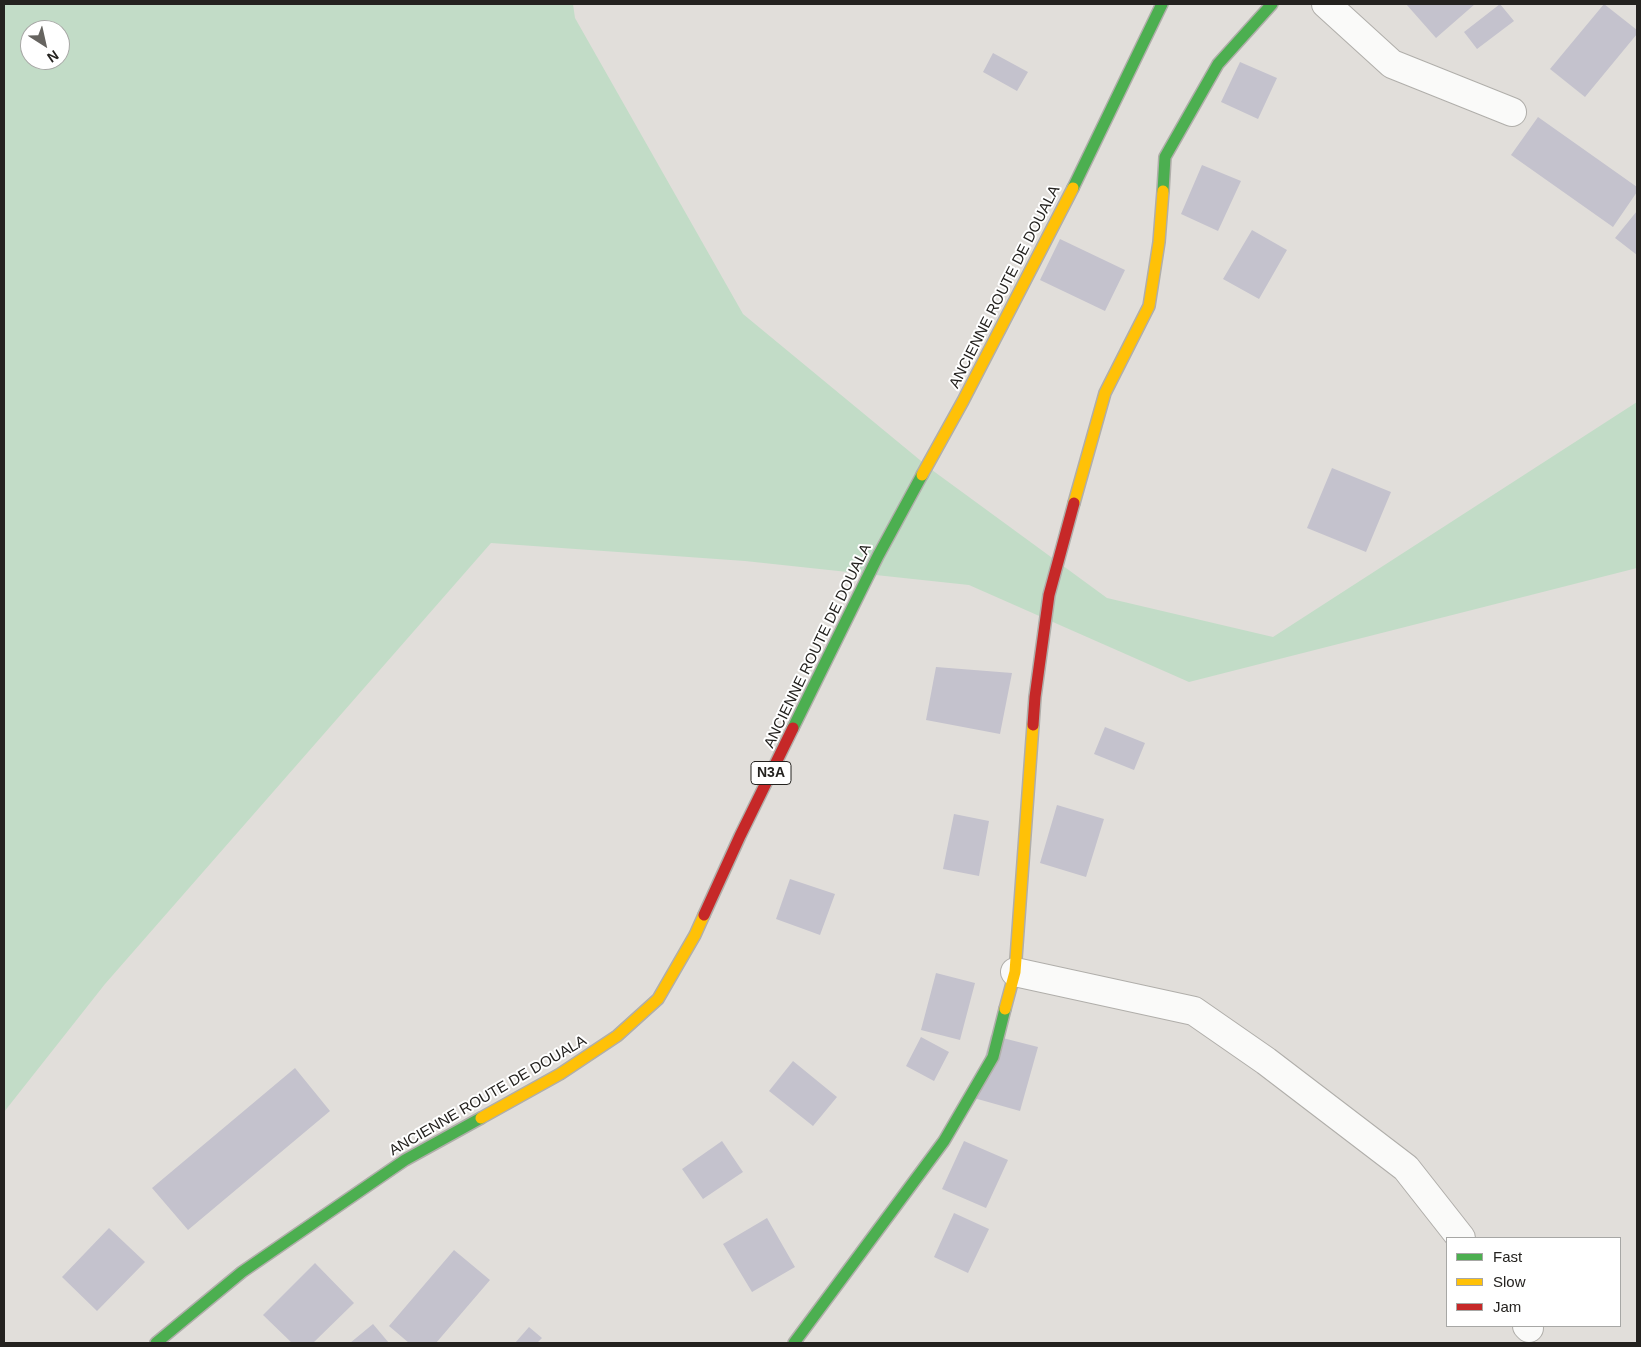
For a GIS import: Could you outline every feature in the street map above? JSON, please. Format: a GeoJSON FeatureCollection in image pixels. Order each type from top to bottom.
{"type":"FeatureCollection","features":[{"type":"Feature","properties":{"kind":"main road","name":"ANCIENNE ROUTE DE DOUALA"},"geometry":{"type":"LineString","coordinates":[[156,1343],[242,1272],[291,1238],[405,1160],[560,1074],[617,1036],[658,999],[695,935],[740,836],[878,556],[963,402],[1102,130],[1162,4]]}},
{"type":"Feature","properties":{"kind":"main road"},"geometry":{"type":"LineString","coordinates":[[794,1343],[944,1141],[993,1058],[1015,972],[1035,697],[1049,595],[1072,508],[1105,393],[1149,306],[1159,242],[1165,158],[1218,64],[1272,4]]}},
{"type":"Feature","properties":{"kind":"street"},"geometry":{"type":"LineString","coordinates":[[1326,4],[1392,64],[1512,112]]}},
{"type":"Feature","properties":{"kind":"street"},"geometry":{"type":"LineString","coordinates":[[1015,972],[1194,1011],[1266,1061],[1406,1168],[1460,1237]]}},
{"type":"Feature","properties":{"kind":"green space"},"geometry":{"type":"Polygon","coordinates":[[[4,4],[573,4],[575,18],[743,314],[932,470],[1107,598],[1273,637],[1637,402],[1637,568],[1189,682],[969,585],[745,561],[491,543],[105,984],[4,1112],[4,4]]]}},
{"type":"Feature","properties":{"kind":"building"},"geometry":{"type":"Polygon","coordinates":[[[1406,4],[1475,4],[1436,38],[1406,4]]]}},
{"type":"Feature","properties":{"kind":"building"},"geometry":{"type":"Polygon","coordinates":[[[1500,4],[1514,21],[1477,49],[1464,32],[1500,4]]]}},
{"type":"Feature","properties":{"kind":"building"},"geometry":{"type":"Polygon","coordinates":[[[1604,4],[1637,30],[1637,34],[1585,97],[1550,69],[1604,4]]]}},
{"type":"Feature","properties":{"kind":"building"},"geometry":{"type":"Polygon","coordinates":[[[993,53],[1028,72],[1017,91],[983,72],[993,53]]]}},
{"type":"Feature","properties":{"kind":"building"},"geometry":{"type":"Polygon","coordinates":[[[1240,62],[1277,78],[1258,119],[1221,102],[1240,62]]]}},
{"type":"Feature","properties":{"kind":"building"},"geometry":{"type":"Polygon","coordinates":[[[1538,117],[1637,187],[1637,192],[1613,227],[1511,155],[1538,117]]]}},
{"type":"Feature","properties":{"kind":"building"},"geometry":{"type":"Polygon","coordinates":[[[1202,165],[1241,181],[1218,231],[1181,214],[1202,165]]]}},
{"type":"Feature","properties":{"kind":"building"},"geometry":{"type":"Polygon","coordinates":[[[1637,211],[1637,255],[1615,238],[1637,211]]]}},
{"type":"Feature","properties":{"kind":"building"},"geometry":{"type":"Polygon","coordinates":[[[1252,230],[1287,250],[1259,299],[1223,279],[1252,230]]]}},
{"type":"Feature","properties":{"kind":"building"},"geometry":{"type":"Polygon","coordinates":[[[1060,239],[1125,270],[1105,311],[1040,280],[1060,239]]]}},
{"type":"Feature","properties":{"kind":"building"},"geometry":{"type":"Polygon","coordinates":[[[1332,468],[1391,492],[1366,552],[1307,528],[1332,468]]]}},
{"type":"Feature","properties":{"kind":"building"},"geometry":{"type":"Polygon","coordinates":[[[936,667],[1012,673],[1000,734],[926,720],[936,667]]]}},
{"type":"Feature","properties":{"kind":"building"},"geometry":{"type":"Polygon","coordinates":[[[1105,727],[1145,743],[1134,770],[1094,754],[1105,727]]]}},
{"type":"Feature","properties":{"kind":"building"},"geometry":{"type":"Polygon","coordinates":[[[1057,805],[1104,819],[1086,877],[1040,863],[1057,805]]]}},
{"type":"Feature","properties":{"kind":"building"},"geometry":{"type":"Polygon","coordinates":[[[954,814],[989,821],[979,876],[943,869],[954,814]]]}},
{"type":"Feature","properties":{"kind":"building"},"geometry":{"type":"Polygon","coordinates":[[[790,879],[835,894],[820,935],[776,919],[790,879]]]}},
{"type":"Feature","properties":{"kind":"building"},"geometry":{"type":"Polygon","coordinates":[[[936,973],[975,983],[960,1040],[921,1030],[936,973]]]}},
{"type":"Feature","properties":{"kind":"building"},"geometry":{"type":"Polygon","coordinates":[[[991,1035],[1038,1047],[1020,1111],[974,1098],[991,1035]]]}},
{"type":"Feature","properties":{"kind":"building"},"geometry":{"type":"Polygon","coordinates":[[[921,1037],[949,1052],[934,1081],[906,1066],[921,1037]]]}},
{"type":"Feature","properties":{"kind":"building"},"geometry":{"type":"Polygon","coordinates":[[[793,1061],[837,1097],[813,1126],[769,1091],[793,1061]]]}},
{"type":"Feature","properties":{"kind":"building"},"geometry":{"type":"Polygon","coordinates":[[[295,1068],[330,1111],[188,1230],[152,1188],[295,1068]]]}},
{"type":"Feature","properties":{"kind":"building"},"geometry":{"type":"Polygon","coordinates":[[[722,1141],[743,1172],[703,1199],[682,1169],[722,1141]]]}},
{"type":"Feature","properties":{"kind":"building"},"geometry":{"type":"Polygon","coordinates":[[[964,1141],[1008,1160],[986,1208],[942,1189],[964,1141]]]}},
{"type":"Feature","properties":{"kind":"building"},"geometry":{"type":"Polygon","coordinates":[[[954,1213],[989,1229],[968,1273],[934,1257],[954,1213]]]}},
{"type":"Feature","properties":{"kind":"building"},"geometry":{"type":"Polygon","coordinates":[[[767,1218],[795,1267],[752,1292],[723,1244],[767,1218]]]}},
{"type":"Feature","properties":{"kind":"building"},"geometry":{"type":"Polygon","coordinates":[[[109,1228],[145,1262],[97,1311],[62,1277],[109,1228]]]}},
{"type":"Feature","properties":{"kind":"building"},"geometry":{"type":"Polygon","coordinates":[[[454,1250],[490,1280],[436,1343],[409,1343],[389,1326],[454,1250]]]}},
{"type":"Feature","properties":{"kind":"building"},"geometry":{"type":"Polygon","coordinates":[[[315,1263],[354,1303],[313,1343],[292,1343],[263,1315],[315,1263]]]}},
{"type":"Feature","properties":{"kind":"building"},"geometry":{"type":"Polygon","coordinates":[[[373,1324],[389,1343],[350,1343],[373,1324]]]}},
{"type":"Feature","properties":{"kind":"building"},"geometry":{"type":"Polygon","coordinates":[[[529,1327],[542,1338],[537,1343],[515,1343],[529,1327]]]}},
{"type":"Feature","properties":{"kind":"traffic: fast"},"geometry":{"type":"LineString","coordinates":[[1073,188],[1162,4]]}},
{"type":"Feature","properties":{"kind":"traffic: fast"},"geometry":{"type":"LineString","coordinates":[[1163,191],[1165,157],[1218,64],[1272,4]]}},
{"type":"Feature","properties":{"kind":"traffic: fast"},"geometry":{"type":"LineString","coordinates":[[793,728],[878,556],[922,475]]}},
{"type":"Feature","properties":{"kind":"traffic: fast"},"geometry":{"type":"LineString","coordinates":[[794,1343],[944,1141],[993,1057],[1005,1009]]}},
{"type":"Feature","properties":{"kind":"traffic: fast"},"geometry":{"type":"LineString","coordinates":[[156,1343],[242,1272],[405,1160],[481,1118]]}},
{"type":"Feature","properties":{"kind":"traffic: slow"},"geometry":{"type":"LineString","coordinates":[[922,475],[963,401],[1073,188]]}},
{"type":"Feature","properties":{"kind":"traffic: slow"},"geometry":{"type":"LineString","coordinates":[[1074,503],[1105,393],[1149,306],[1159,242],[1163,191]]}},
{"type":"Feature","properties":{"kind":"traffic: slow"},"geometry":{"type":"LineString","coordinates":[[1005,1009],[1015,972],[1033,725]]}},
{"type":"Feature","properties":{"kind":"traffic: slow"},"geometry":{"type":"LineString","coordinates":[[481,1118],[560,1074],[617,1036],[658,999],[695,935],[704,915]]}},
{"type":"Feature","properties":{"kind":"traffic: jam"},"geometry":{"type":"LineString","coordinates":[[1033,725],[1049,595],[1074,503]]}},
{"type":"Feature","properties":{"kind":"traffic: jam"},"geometry":{"type":"LineString","coordinates":[[704,915],[793,728]]}}]}
